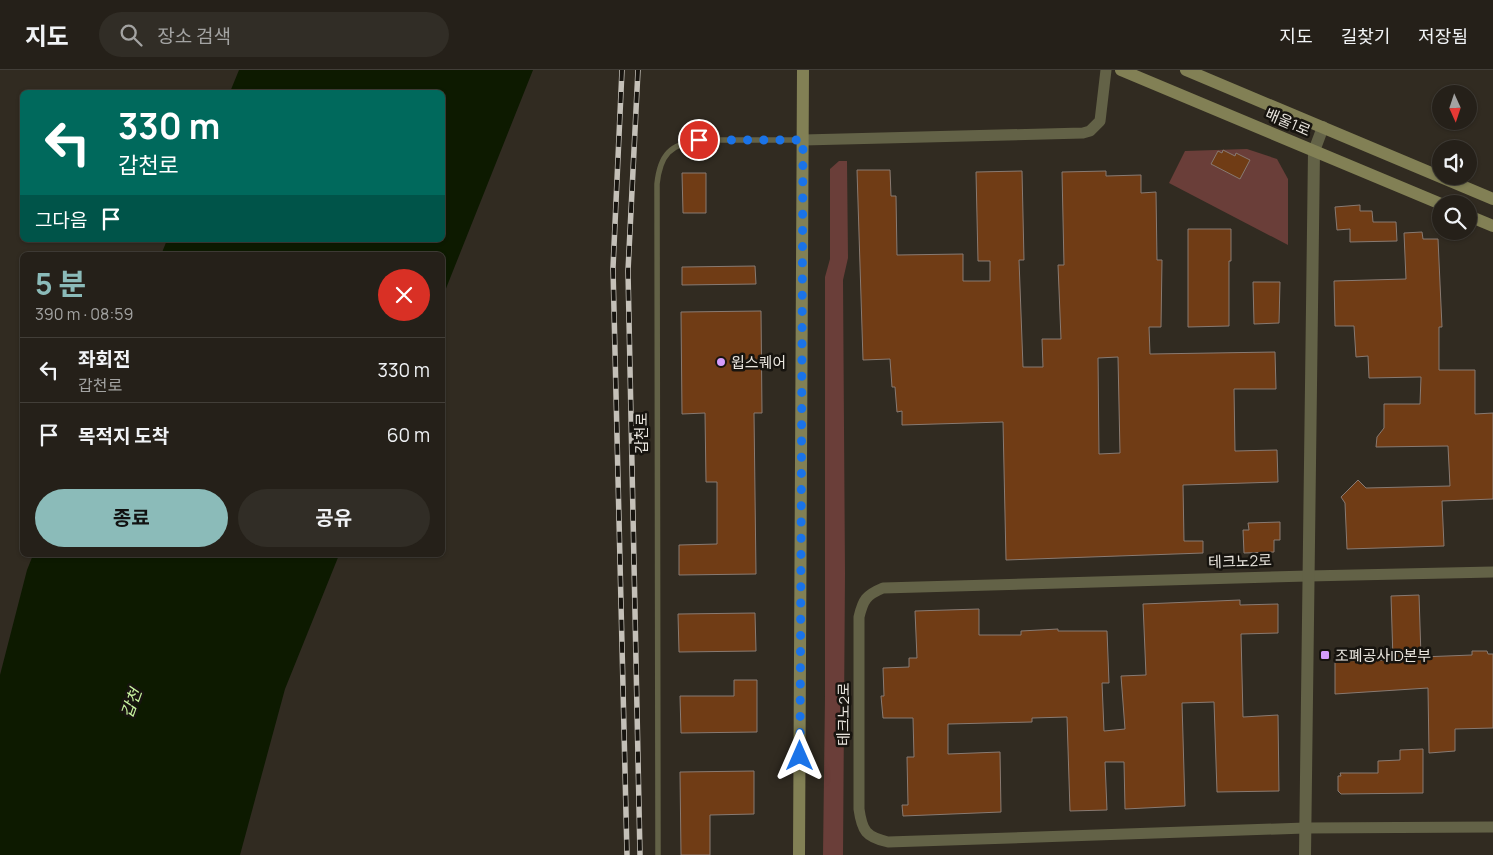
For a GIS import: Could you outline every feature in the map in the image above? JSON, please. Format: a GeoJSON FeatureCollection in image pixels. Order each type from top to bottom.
{"type":"FeatureCollection","features":[{"type":"Feature","properties":{"kind":"main road"},"geometry":{"type":"LineString","coordinates":[[799,855],[803,70]]}},
{"type":"Feature","properties":{"kind":"main road","name":"배울1로"},"geometry":{"type":"LineString","coordinates":[[1121,70],[1432,200]]}},
{"type":"Feature","properties":{"kind":"main road","name":"배울1로"},"geometry":{"type":"LineString","coordinates":[[1186,70],[1493,199]]}},
{"type":"Feature","properties":{"kind":"main road"},"geometry":{"type":"LineString","coordinates":[[1477,219],[1493,226]]}},
{"type":"Feature","properties":{"kind":"street"},"geometry":{"type":"LineString","coordinates":[[803,140],[1082,134],[1090,131],[1100,121],[1106,70]]}},
{"type":"Feature","properties":{"kind":"street"},"geometry":{"type":"LineString","coordinates":[[1305,855],[1314,151],[1323,127]]}},
{"type":"Feature","properties":{"kind":"street","name":"테크노2로"},"geometry":{"type":"LineString","coordinates":[[1493,572],[883,588],[870,593],[862,603],[859,617],[859,809],[865,832],[873,839],[888,842],[1305,828],[1493,827]]}},
{"type":"Feature","properties":{"kind":"lane","name":"갑천로"},"geometry":{"type":"LineString","coordinates":[[658,855],[658,173],[667,153],[685,142],[699,140],[803,140]]}},
{"type":"Feature","properties":{"kind":"shaded area"},"geometry":{"type":"Polygon","coordinates":[[[1247,149],[1277,159],[1288,179],[1288,245],[1169,183],[1185,151],[1247,149]]]}},
{"type":"Feature","properties":{"kind":"shaded area"},"geometry":{"type":"Polygon","coordinates":[[[839,161],[847,161],[848,258],[843,280],[845,573],[843,855],[823,855],[825,277],[830,259],[830,169],[839,161]]]}},
{"type":"Feature","properties":{"kind":"water"},"geometry":{"type":"Polygon","coordinates":[[[239,70],[533,70],[445,291],[445,252],[162,252],[166,242],[445,242],[445,90],[231,90],[239,70]]]}},
{"type":"Feature","properties":{"kind":"water","name":"갑천"},"geometry":{"type":"Polygon","coordinates":[[[32,557],[338,557],[285,689],[240,855],[0,855],[0,675],[27,570],[32,557]]]}},
{"type":"Feature","properties":{"kind":"building"},"geometry":{"type":"Polygon","coordinates":[[[1223,150],[1235,156],[1236,153],[1250,160],[1240,179],[1211,164],[1218,151],[1222,153],[1223,150]]]}},
{"type":"Feature","properties":{"kind":"building"},"geometry":{"type":"Polygon","coordinates":[[[857,170],[890,170],[891,196],[896,196],[897,255],[963,254],[963,281],[990,281],[990,261],[978,261],[976,172],[1022,171],[1024,260],[1019,260],[1023,367],[1043,367],[1042,339],[1061,339],[1058,265],[1064,265],[1062,172],[1106,171],[1106,176],[1141,175],[1141,193],[1156,192],[1157,260],[1162,260],[1161,327],[1149,327],[1150,354],[1275,352],[1276,389],[1234,389],[1235,451],[1277,450],[1278,482],[1183,485],[1184,541],[1203,541],[1203,553],[1006,560],[1003,422],[902,425],[902,411],[897,412],[895,387],[892,387],[890,359],[863,360],[857,170]],[[1118,357],[1098,358],[1099,454],[1120,453],[1118,357]]]}},
{"type":"Feature","properties":{"kind":"building"},"geometry":{"type":"Polygon","coordinates":[[[682,173],[706,173],[706,213],[683,213],[682,173]]]}},
{"type":"Feature","properties":{"kind":"building"},"geometry":{"type":"Polygon","coordinates":[[[1360,205],[1360,211],[1372,211],[1373,222],[1396,222],[1397,241],[1350,242],[1350,229],[1337,230],[1335,207],[1360,205]]]}},
{"type":"Feature","properties":{"kind":"building"},"geometry":{"type":"Polygon","coordinates":[[[1188,229],[1231,229],[1229,326],[1188,327],[1188,229]]]}},
{"type":"Feature","properties":{"kind":"building"},"geometry":{"type":"Polygon","coordinates":[[[1422,232],[1423,239],[1438,240],[1442,327],[1439,327],[1439,370],[1475,370],[1475,414],[1493,413],[1493,499],[1442,501],[1444,546],[1347,549],[1345,503],[1341,497],[1358,480],[1366,488],[1450,486],[1448,446],[1376,447],[1377,437],[1384,428],[1384,404],[1420,404],[1421,377],[1369,378],[1368,356],[1356,357],[1354,326],[1335,326],[1334,281],[1406,279],[1404,233],[1422,232]]]}},
{"type":"Feature","properties":{"kind":"building"},"geometry":{"type":"Polygon","coordinates":[[[755,266],[756,284],[682,285],[682,267],[755,266]]]}},
{"type":"Feature","properties":{"kind":"building"},"geometry":{"type":"Polygon","coordinates":[[[1253,282],[1280,282],[1279,323],[1254,324],[1253,282]]]}},
{"type":"Feature","properties":{"kind":"building"},"geometry":{"type":"Polygon","coordinates":[[[761,311],[762,413],[754,413],[756,574],[679,575],[679,545],[717,544],[717,482],[706,482],[705,413],[682,414],[681,312],[761,311]]]}},
{"type":"Feature","properties":{"kind":"building"},"geometry":{"type":"Polygon","coordinates":[[[1280,522],[1280,540],[1274,540],[1274,552],[1244,553],[1243,530],[1249,530],[1248,523],[1280,522]]]}},
{"type":"Feature","properties":{"kind":"building"},"geometry":{"type":"Polygon","coordinates":[[[1419,595],[1421,657],[1472,655],[1472,651],[1487,651],[1488,654],[1493,654],[1493,728],[1455,729],[1455,751],[1429,753],[1428,688],[1335,694],[1335,661],[1393,660],[1391,596],[1419,595]]]}},
{"type":"Feature","properties":{"kind":"building"},"geometry":{"type":"Polygon","coordinates":[[[1240,600],[1240,605],[1278,604],[1278,633],[1241,634],[1243,717],[1278,715],[1279,791],[1217,792],[1214,702],[1182,703],[1185,806],[1125,809],[1124,762],[1105,762],[1107,810],[1070,811],[1067,717],[1032,718],[1032,722],[948,724],[948,754],[1000,752],[1001,812],[903,816],[902,805],[908,805],[907,757],[914,757],[913,718],[883,718],[881,696],[884,696],[883,668],[909,667],[909,658],[917,658],[915,611],[979,609],[979,635],[1021,635],[1021,631],[1058,629],[1058,631],[1107,631],[1109,683],[1102,683],[1104,731],[1125,729],[1121,676],[1146,675],[1143,604],[1240,600]]]}},
{"type":"Feature","properties":{"kind":"building"},"geometry":{"type":"Polygon","coordinates":[[[755,613],[756,651],[679,652],[678,614],[755,613]]]}},
{"type":"Feature","properties":{"kind":"building"},"geometry":{"type":"Polygon","coordinates":[[[734,680],[757,680],[757,732],[681,733],[680,696],[734,696],[734,680]]]}},
{"type":"Feature","properties":{"kind":"building"},"geometry":{"type":"Polygon","coordinates":[[[1423,749],[1423,793],[1341,794],[1338,791],[1338,776],[1341,776],[1340,773],[1378,773],[1378,761],[1400,760],[1400,750],[1423,749]]]}},
{"type":"Feature","properties":{"kind":"building"},"geometry":{"type":"Polygon","coordinates":[[[754,771],[754,814],[710,815],[710,855],[681,855],[680,772],[754,771]]]}},
{"type":"Feature","properties":{"kind":"railway"},"geometry":{"type":"LineString","coordinates":[[622,70],[613,268],[627,855]]}},
{"type":"Feature","properties":{"kind":"railway"},"geometry":{"type":"LineString","coordinates":[[638,70],[628,271],[640,855]]}},
{"type":"Feature","properties":{"kind":"place","name":"윕스퀘어"},"geometry":{"type":"Point","coordinates":[721,362]}},
{"type":"Feature","properties":{"kind":"place","name":"조폐공사ID본부"},"geometry":{"type":"Point","coordinates":[1325,655]}},
{"type":"Feature","properties":{"kind":"route"},"geometry":{"type":"LineString","coordinates":[[699,140],[803,140],[800,756]]}}]}
